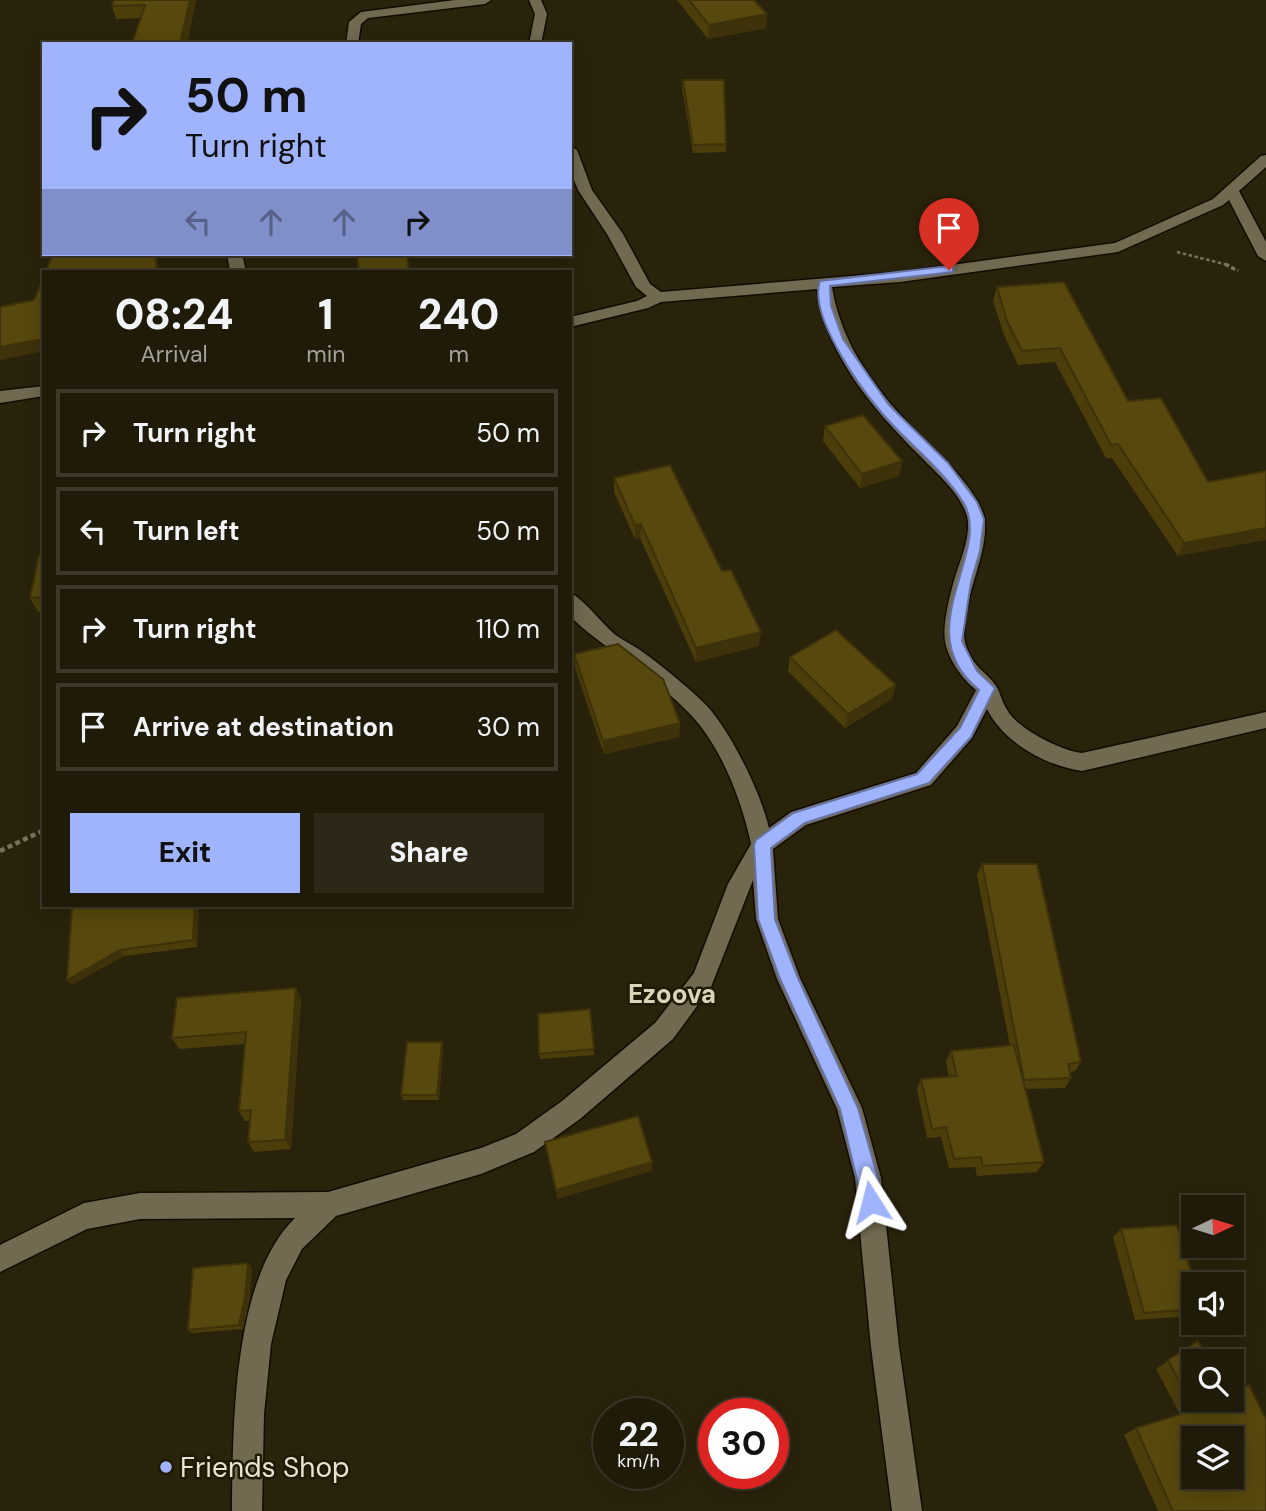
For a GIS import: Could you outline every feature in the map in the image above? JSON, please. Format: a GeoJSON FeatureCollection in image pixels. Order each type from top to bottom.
{"type":"FeatureCollection","features":[{"type":"Feature","properties":{"kind":"street"},"geometry":{"type":"LineString","coordinates":[[352,42],[355,22],[365,15],[485,0]]}},
{"type":"Feature","properties":{"kind":"street"},"geometry":{"type":"LineString","coordinates":[[535,0],[541,14],[535,42]]}},
{"type":"Feature","properties":{"kind":"street"},"geometry":{"type":"LineString","coordinates":[[572,156],[584,190],[615,234],[643,287],[659,297]]}},
{"type":"Feature","properties":{"kind":"street"},"geometry":{"type":"LineString","coordinates":[[572,322],[642,305],[659,297],[913,275],[1118,247],[1218,202],[1266,159]]}},
{"type":"Feature","properties":{"kind":"street"},"geometry":{"type":"LineString","coordinates":[[1231,190],[1266,256]]}},
{"type":"Feature","properties":{"kind":"street"},"geometry":{"type":"LineString","coordinates":[[824,284],[825,306],[830,323],[847,356],[885,408],[943,467],[970,502],[977,519],[973,551],[963,582],[955,641],[971,675],[987,688],[1002,719],[1015,732],[1067,760],[1082,762],[1266,720]]}},
{"type":"Feature","properties":{"kind":"street"},"geometry":{"type":"LineString","coordinates":[[0,397],[42,391]]}},
{"type":"Feature","properties":{"kind":"street"},"geometry":{"type":"LineString","coordinates":[[572,603],[583,617],[611,642],[634,655],[697,708],[715,732],[753,804],[762,845],[766,919],[789,979],[849,1108],[868,1178],[885,1348],[907,1511]]}},
{"type":"Feature","properties":{"kind":"street"},"geometry":{"type":"LineString","coordinates":[[0,1259],[84,1216],[140,1206],[328,1205],[481,1161],[525,1143],[571,1110],[664,1031],[703,979],[739,884],[762,845],[799,818],[923,779],[965,732],[987,688]]}},
{"type":"Feature","properties":{"kind":"street"},"geometry":{"type":"LineString","coordinates":[[247,1511],[247,1450],[261,1316],[284,1250],[328,1205]]}},
{"type":"Feature","properties":{"kind":"path"},"geometry":{"type":"LineString","coordinates":[[1131,242],[1222,262],[1241,272]]}},
{"type":"Feature","properties":{"kind":"path"},"geometry":{"type":"LineString","coordinates":[[0,851],[42,831]]}},
{"type":"Feature","properties":{"kind":"building"},"geometry":{"type":"Polygon","coordinates":[[[114,0],[190,0],[180,42],[133,42],[145,5],[112,6],[114,0]]]}},
{"type":"Feature","properties":{"kind":"building"},"geometry":{"type":"Polygon","coordinates":[[[689,0],[754,0],[767,14],[709,25],[689,0]]]}},
{"type":"Feature","properties":{"kind":"building"},"geometry":{"type":"Polygon","coordinates":[[[683,80],[724,80],[726,144],[693,145],[683,80]]]}},
{"type":"Feature","properties":{"kind":"building"},"geometry":{"type":"Polygon","coordinates":[[[52,256],[155,256],[157,270],[46,270],[52,256]]]}},
{"type":"Feature","properties":{"kind":"building"},"geometry":{"type":"Polygon","coordinates":[[[357,256],[407,256],[409,270],[359,270],[357,256]]]}},
{"type":"Feature","properties":{"kind":"building"},"geometry":{"type":"Polygon","coordinates":[[[42,282],[42,339],[0,347],[0,307],[34,300],[42,282]]]}},
{"type":"Feature","properties":{"kind":"building"},"geometry":{"type":"Polygon","coordinates":[[[1064,282],[1128,401],[1161,398],[1208,482],[1266,471],[1266,528],[1184,543],[1118,444],[1111,445],[1060,348],[1022,351],[1007,321],[997,287],[1064,282]]]}},
{"type":"Feature","properties":{"kind":"building"},"geometry":{"type":"Polygon","coordinates":[[[863,415],[902,461],[862,474],[825,426],[863,415]]]}},
{"type":"Feature","properties":{"kind":"building"},"geometry":{"type":"Polygon","coordinates":[[[670,465],[722,571],[731,570],[761,632],[696,648],[641,524],[635,525],[614,478],[670,465]]]}},
{"type":"Feature","properties":{"kind":"building"},"geometry":{"type":"Polygon","coordinates":[[[39,555],[42,555],[42,597],[30,598],[39,555]]]}},
{"type":"Feature","properties":{"kind":"building"},"geometry":{"type":"Polygon","coordinates":[[[836,630],[896,685],[848,714],[790,657],[836,630]]]}},
{"type":"Feature","properties":{"kind":"building"},"geometry":{"type":"Polygon","coordinates":[[[618,644],[663,679],[680,723],[603,741],[574,654],[618,644]]]}},
{"type":"Feature","properties":{"kind":"building"},"geometry":{"type":"Polygon","coordinates":[[[982,864],[1037,864],[1081,1062],[1068,1064],[1071,1078],[1024,1080],[982,864]]]}},
{"type":"Feature","properties":{"kind":"building"},"geometry":{"type":"Polygon","coordinates":[[[195,907],[193,940],[120,950],[67,980],[72,908],[195,907]]]}},
{"type":"Feature","properties":{"kind":"building"},"geometry":{"type":"Polygon","coordinates":[[[296,988],[285,1140],[248,1142],[251,1110],[239,1111],[246,1032],[172,1038],[177,998],[296,988]]]}},
{"type":"Feature","properties":{"kind":"building"},"geometry":{"type":"Polygon","coordinates":[[[590,1009],[594,1049],[539,1054],[538,1014],[590,1009]]]}},
{"type":"Feature","properties":{"kind":"building"},"geometry":{"type":"Polygon","coordinates":[[[407,1042],[442,1042],[437,1095],[401,1095],[407,1042]]]}},
{"type":"Feature","properties":{"kind":"building"},"geometry":{"type":"Polygon","coordinates":[[[1014,1045],[1044,1162],[983,1166],[981,1157],[954,1159],[946,1127],[932,1129],[921,1079],[957,1076],[951,1051],[1014,1045]]]}},
{"type":"Feature","properties":{"kind":"building"},"geometry":{"type":"Polygon","coordinates":[[[638,1116],[652,1162],[556,1190],[545,1142],[638,1116]]]}},
{"type":"Feature","properties":{"kind":"building"},"geometry":{"type":"Polygon","coordinates":[[[1177,1225],[1181,1238],[1181,1258],[1187,1258],[1191,1272],[1181,1272],[1181,1310],[1144,1313],[1121,1229],[1177,1225]]]}},
{"type":"Feature","properties":{"kind":"building"},"geometry":{"type":"Polygon","coordinates":[[[248,1263],[239,1325],[188,1330],[193,1268],[248,1263]]]}},
{"type":"Feature","properties":{"kind":"building"},"geometry":{"type":"Polygon","coordinates":[[[1198,1341],[1202,1349],[1185,1349],[1198,1341]]]}},
{"type":"Feature","properties":{"kind":"building"},"geometry":{"type":"Polygon","coordinates":[[[1181,1352],[1181,1385],[1168,1360],[1181,1352]]]}},
{"type":"Feature","properties":{"kind":"building"},"geometry":{"type":"Polygon","coordinates":[[[1249,1385],[1266,1419],[1266,1511],[1173,1511],[1136,1428],[1188,1412],[1244,1412],[1244,1387],[1249,1385]]]}},
{"type":"Feature","properties":{"kind":"place","name":"Friends Shop"},"geometry":{"type":"Point","coordinates":[166,1467]}},
{"type":"Feature","properties":{"kind":"district","name":"Ezoova"},"geometry":{"type":"Point","coordinates":[672,994]}},
{"type":"Feature","properties":{"kind":"route"},"geometry":{"type":"LineString","coordinates":[[871,1202],[868,1178],[849,1108],[824,1049],[789,979],[766,919],[762,845],[799,818],[923,779],[965,732],[987,688],[971,675],[955,641],[963,582],[973,551],[977,519],[970,502],[943,467],[895,420],[871,390],[837,340],[825,306],[824,284],[949,270]]}}]}
